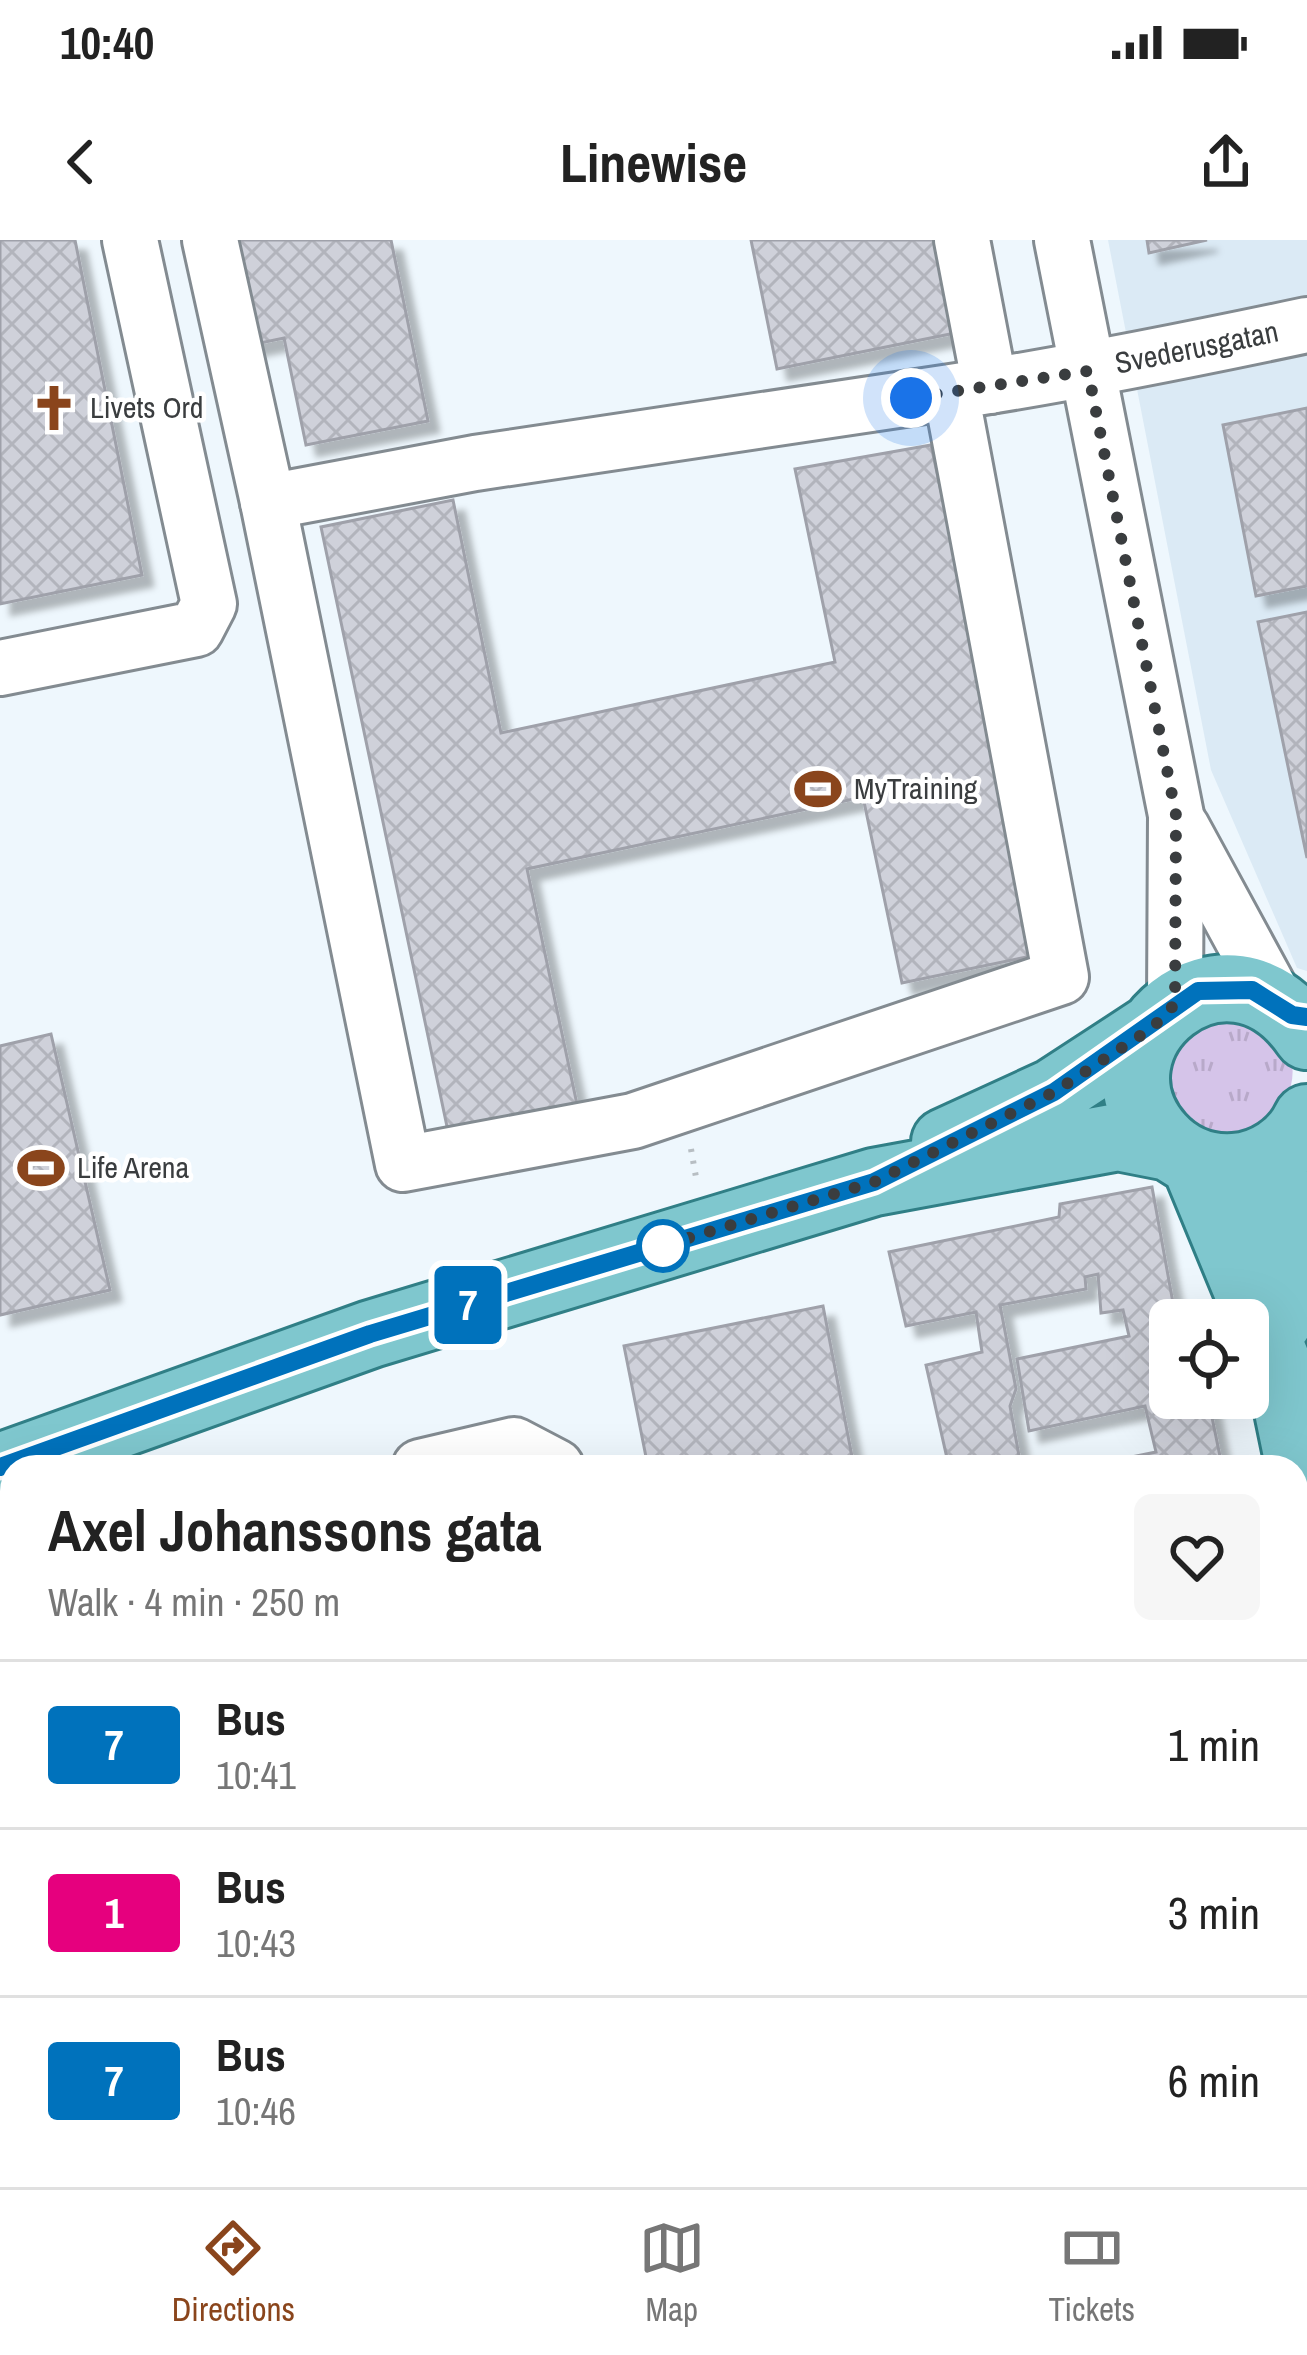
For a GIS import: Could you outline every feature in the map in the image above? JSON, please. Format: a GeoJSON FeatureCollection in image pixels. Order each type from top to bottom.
{"type":"FeatureCollection","features":[{"type":"Feature","properties":{"kind":"main road"},"geometry":{"type":"LineString","coordinates":[[874,1182],[1054,1092],[1198,991],[1225,987],[1296,1017]]}},
{"type":"Feature","properties":{"kind":"main road"},"geometry":{"type":"LineString","coordinates":[[1163,1016],[1137,1077],[1152,1127],[1182,1154],[1279,1367]]}},
{"type":"Feature","properties":{"kind":"main road"},"geometry":{"type":"LineString","coordinates":[[33,1455],[370,1334],[874,1182],[1118,1137],[1246,1166],[1302,1128]]}},
{"type":"Feature","properties":{"kind":"main road"},"geometry":{"type":"LineString","coordinates":[[1297,1455],[1279,1367],[1275,1181],[1302,1128]]}},
{"type":"Feature","properties":{"kind":"street"},"geometry":{"type":"LineString","coordinates":[[0,668],[196,629],[209,604],[130,240]]}},
{"type":"Feature","properties":{"kind":"street"},"geometry":{"type":"LineString","coordinates":[[210,240],[403,1164],[633,1121],[1060,977],[970,389],[962,240]]}},
{"type":"Feature","properties":{"kind":"street"},"geometry":{"type":"LineString","coordinates":[[1061,240],[1176,815],[1163,1016]]}},
{"type":"Feature","properties":{"kind":"street","name":"Svederusgatan"},"geometry":{"type":"LineString","coordinates":[[268,502],[475,463],[1088,371],[1307,325]]}},
{"type":"Feature","properties":{"kind":"street"},"geometry":{"type":"LineString","coordinates":[[1176,815],[1296,1017]]}},
{"type":"Feature","properties":{"kind":"street"},"geometry":{"type":"LineString","coordinates":[[471,1455],[514,1445],[533,1455]]}},
{"type":"Feature","properties":{"kind":"path"},"geometry":{"type":"LineString","coordinates":[[681,1192],[715,1181]]}},
{"type":"Feature","properties":{"kind":"shaded area"},"geometry":{"type":"Polygon","coordinates":[[[1108,240],[1307,240],[1307,971],[1297,968],[1211,770],[1108,240]]]}},
{"type":"Feature","properties":{"kind":"green space"},"geometry":{"type":"Polygon","coordinates":[[[1218,1010],[1289,1048],[1290,1090],[1249,1143],[1182,1130],[1166,1085],[1163,1070],[1169,1048],[1218,1010]]]}},
{"type":"Feature","properties":{"kind":"building","name":"Livets Ord"},"geometry":{"type":"Polygon","coordinates":[[[0,240],[75,240],[142,575],[0,604],[0,240]]]}},
{"type":"Feature","properties":{"kind":"building"},"geometry":{"type":"Polygon","coordinates":[[[224,240],[391,240],[428,421],[306,445],[284,338],[246,346],[224,240]]]}},
{"type":"Feature","properties":{"kind":"building"},"geometry":{"type":"Polygon","coordinates":[[[751,240],[946,240],[965,331],[777,369],[751,240]]]}},
{"type":"Feature","properties":{"kind":"building"},"geometry":{"type":"Polygon","coordinates":[[[1147,240],[1207,240],[1149,253],[1147,240]]]}},
{"type":"Feature","properties":{"kind":"building"},"geometry":{"type":"Polygon","coordinates":[[[1307,408],[1307,586],[1256,596],[1223,425],[1307,408]]]}},
{"type":"Feature","properties":{"kind":"building"},"geometry":{"type":"Polygon","coordinates":[[[931,445],[1041,954],[902,983],[863,797],[527,869],[578,1109],[449,1136],[321,527],[453,500],[501,733],[835,662],[795,469],[931,445]]]}},
{"type":"Feature","properties":{"kind":"building"},"geometry":{"type":"Polygon","coordinates":[[[1307,612],[1307,858],[1258,622],[1307,612]]]}},
{"type":"Feature","properties":{"kind":"building","name":"Life Arena"},"geometry":{"type":"Polygon","coordinates":[[[51,1034],[110,1290],[0,1315],[0,1046],[51,1034]]]}},
{"type":"Feature","properties":{"kind":"building"},"geometry":{"type":"Polygon","coordinates":[[[1152,1187],[1172,1299],[1149,1299],[1149,1419],[1212,1419],[1220,1455],[1141,1455],[1156,1452],[1145,1406],[1029,1431],[1017,1359],[1129,1336],[1123,1310],[1101,1313],[1098,1274],[1085,1277],[1086,1289],[1000,1305],[1016,1389],[1010,1406],[1019,1455],[946,1455],[926,1365],[982,1352],[976,1312],[906,1326],[889,1252],[1059,1217],[1060,1204],[1152,1187]]]}},
{"type":"Feature","properties":{"kind":"building"},"geometry":{"type":"Polygon","coordinates":[[[823,1306],[852,1455],[646,1455],[624,1346],[823,1306]]]}},
{"type":"Feature","properties":{"kind":"bus line","name":"7"},"geometry":{"type":"LineString","coordinates":[[33,1455],[370,1334],[874,1182],[951,1139],[1054,1092],[1152,1028],[1162,1014],[1198,991],[1252,990],[1292,1015],[1307,1017]]}},
{"type":"Feature","properties":{"kind":"place","name":"Livets Ord"},"geometry":{"type":"Point","coordinates":[54,408]}},
{"type":"Feature","properties":{"kind":"place","name":"MyTraining"},"geometry":{"type":"Point","coordinates":[818,789]}},
{"type":"Feature","properties":{"kind":"place","name":"Life Arena"},"geometry":{"type":"Point","coordinates":[41,1168]}},
{"type":"Feature","properties":{"kind":"route"},"geometry":{"type":"LineString","coordinates":[[663,1246],[645,1251],[874,1182],[951,1139],[1054,1092],[1152,1028],[1175,1004],[1176,815],[1088,371],[911,398]]}}]}
